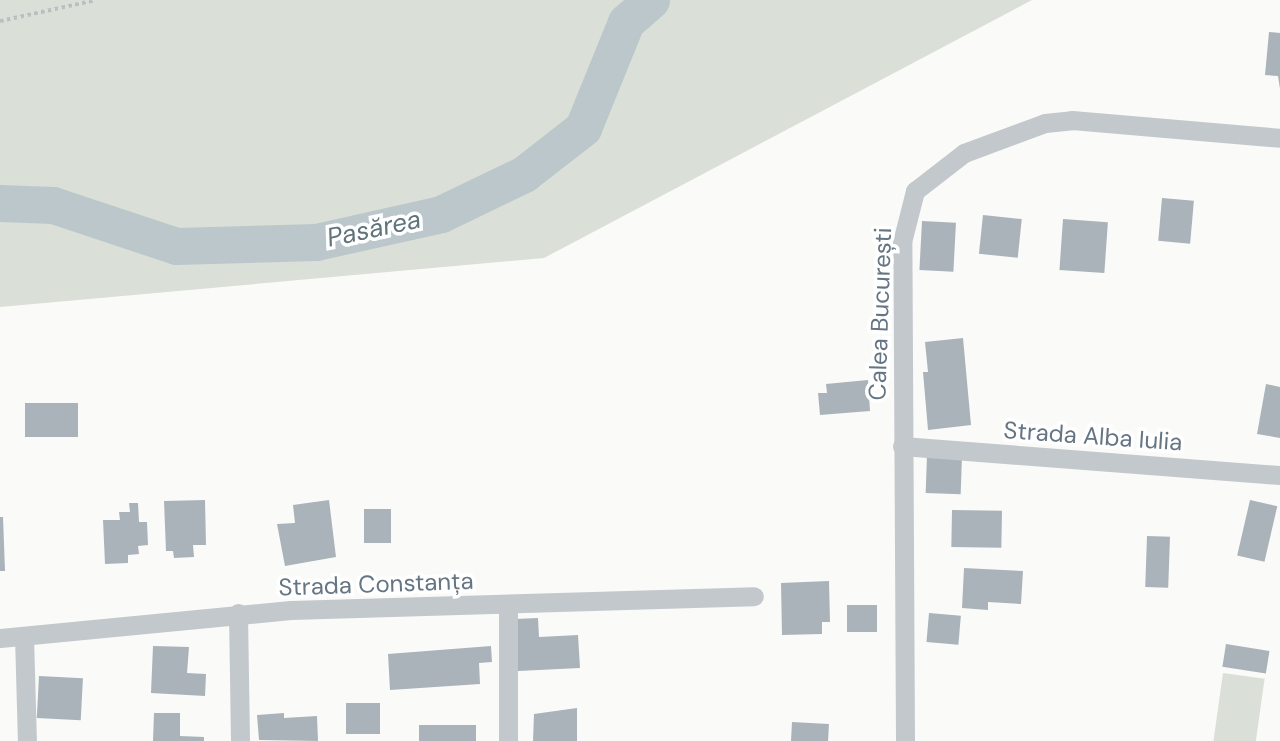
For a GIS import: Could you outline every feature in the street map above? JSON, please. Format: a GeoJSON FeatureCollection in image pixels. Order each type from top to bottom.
{"type":"FeatureCollection","features":[{"type":"Feature","properties":{"kind":"street","name":"Calea București"},"geometry":{"type":"LineString","coordinates":[[905,741],[902,242],[911,200],[922,181],[964,153],[1045,123],[1072,120],[1280,138]]}},
{"type":"Feature","properties":{"kind":"street","name":"Strada Alba Iulia"},"geometry":{"type":"LineString","coordinates":[[902,446],[1280,475]]}},
{"type":"Feature","properties":{"kind":"street","name":"Strada Constanța"},"geometry":{"type":"LineString","coordinates":[[0,638],[238,613],[754,596]]}},
{"type":"Feature","properties":{"kind":"street"},"geometry":{"type":"LineString","coordinates":[[508,605],[508,741]]}},
{"type":"Feature","properties":{"kind":"street"},"geometry":{"type":"LineString","coordinates":[[238,613],[240,741]]}},
{"type":"Feature","properties":{"kind":"street"},"geometry":{"type":"LineString","coordinates":[[24,636],[27,741]]}},
{"type":"Feature","properties":{"kind":"path"},"geometry":{"type":"LineString","coordinates":[[0,21],[96,0]]}},
{"type":"Feature","properties":{"kind":"shaded area"},"geometry":{"type":"Polygon","coordinates":[[[0,0],[1032,0],[544,258],[0,307],[0,0]]]}},
{"type":"Feature","properties":{"kind":"shaded area"},"geometry":{"type":"Polygon","coordinates":[[[1223,673],[1265,679],[1256,741],[1213,741],[1223,673]]]}},
{"type":"Feature","properties":{"kind":"building"},"geometry":{"type":"Polygon","coordinates":[[[1269,32],[1280,33],[1280,89],[1278,76],[1265,75],[1269,32]]]}},
{"type":"Feature","properties":{"kind":"building"},"geometry":{"type":"Polygon","coordinates":[[[1162,198],[1194,201],[1190,244],[1158,241],[1162,198]]]}},
{"type":"Feature","properties":{"kind":"building"},"geometry":{"type":"Polygon","coordinates":[[[983,215],[1022,219],[1018,258],[979,254],[983,215]]]}},
{"type":"Feature","properties":{"kind":"building"},"geometry":{"type":"Polygon","coordinates":[[[1063,219],[1108,222],[1104,273],[1059,270],[1063,219]]]}},
{"type":"Feature","properties":{"kind":"building"},"geometry":{"type":"Polygon","coordinates":[[[922,221],[956,223],[953,272],[919,270],[922,221]]]}},
{"type":"Feature","properties":{"kind":"building"},"geometry":{"type":"Polygon","coordinates":[[[963,338],[971,425],[928,430],[923,372],[928,372],[925,342],[963,338]]]}},
{"type":"Feature","properties":{"kind":"building"},"geometry":{"type":"Polygon","coordinates":[[[868,380],[870,411],[820,415],[818,393],[827,393],[826,384],[868,380]]]}},
{"type":"Feature","properties":{"kind":"building"},"geometry":{"type":"Polygon","coordinates":[[[1266,384],[1280,387],[1280,438],[1257,434],[1266,384]]]}},
{"type":"Feature","properties":{"kind":"building"},"geometry":{"type":"Polygon","coordinates":[[[25,403],[78,403],[78,437],[25,437],[25,403]]]}},
{"type":"Feature","properties":{"kind":"building"},"geometry":{"type":"Polygon","coordinates":[[[927,455],[962,456],[961,494],[926,493],[927,455]]]}},
{"type":"Feature","properties":{"kind":"building"},"geometry":{"type":"Polygon","coordinates":[[[205,500],[206,545],[193,545],[194,557],[174,558],[173,551],[166,551],[164,501],[205,500]]]}},
{"type":"Feature","properties":{"kind":"building"},"geometry":{"type":"Polygon","coordinates":[[[329,500],[336,557],[285,566],[277,524],[295,523],[293,505],[329,500]]]}},
{"type":"Feature","properties":{"kind":"building"},"geometry":{"type":"Polygon","coordinates":[[[1250,500],[1277,506],[1264,562],[1237,556],[1250,500]]]}},
{"type":"Feature","properties":{"kind":"building"},"geometry":{"type":"Polygon","coordinates":[[[129,503],[138,503],[139,522],[147,522],[148,545],[138,546],[139,554],[128,555],[128,563],[105,564],[103,520],[120,520],[119,512],[130,512],[129,503]]]}},
{"type":"Feature","properties":{"kind":"building"},"geometry":{"type":"Polygon","coordinates":[[[364,509],[391,509],[391,543],[364,543],[364,509]]]}},
{"type":"Feature","properties":{"kind":"building"},"geometry":{"type":"Polygon","coordinates":[[[952,510],[1002,511],[1001,548],[951,547],[952,510]]]}},
{"type":"Feature","properties":{"kind":"building"},"geometry":{"type":"Polygon","coordinates":[[[0,517],[3,517],[5,571],[0,571],[0,517]]]}},
{"type":"Feature","properties":{"kind":"building"},"geometry":{"type":"Polygon","coordinates":[[[1147,536],[1170,537],[1168,588],[1145,587],[1147,536]]]}},
{"type":"Feature","properties":{"kind":"building"},"geometry":{"type":"Polygon","coordinates":[[[964,568],[1023,571],[1021,604],[988,602],[988,610],[962,608],[964,568]]]}},
{"type":"Feature","properties":{"kind":"building"},"geometry":{"type":"Polygon","coordinates":[[[829,581],[830,622],[822,622],[822,634],[782,635],[781,583],[829,581]]]}},
{"type":"Feature","properties":{"kind":"building"},"geometry":{"type":"Polygon","coordinates":[[[847,605],[877,605],[877,632],[847,632],[847,605]]]}},
{"type":"Feature","properties":{"kind":"building"},"geometry":{"type":"Polygon","coordinates":[[[929,613],[961,616],[958,645],[926,642],[929,613]]]}},
{"type":"Feature","properties":{"kind":"building"},"geometry":{"type":"Polygon","coordinates":[[[538,618],[539,637],[578,635],[580,668],[518,671],[515,619],[538,618]]]}},
{"type":"Feature","properties":{"kind":"building"},"geometry":{"type":"Polygon","coordinates":[[[1226,644],[1269,651],[1266,674],[1222,667],[1226,644]]]}},
{"type":"Feature","properties":{"kind":"building"},"geometry":{"type":"Polygon","coordinates":[[[153,646],[189,647],[187,673],[206,674],[205,696],[151,693],[153,646]]]}},
{"type":"Feature","properties":{"kind":"building"},"geometry":{"type":"Polygon","coordinates":[[[491,646],[492,662],[479,663],[480,684],[390,690],[388,654],[491,646]]]}},
{"type":"Feature","properties":{"kind":"building"},"geometry":{"type":"Polygon","coordinates":[[[39,676],[83,678],[81,720],[37,718],[39,676]]]}},
{"type":"Feature","properties":{"kind":"building"},"geometry":{"type":"Polygon","coordinates":[[[346,703],[380,703],[380,734],[346,734],[346,703]]]}},
{"type":"Feature","properties":{"kind":"building"},"geometry":{"type":"Polygon","coordinates":[[[577,708],[577,741],[533,741],[534,714],[577,708]]]}},
{"type":"Feature","properties":{"kind":"building"},"geometry":{"type":"Polygon","coordinates":[[[154,713],[180,713],[180,736],[204,737],[204,741],[153,741],[154,713]]]}},
{"type":"Feature","properties":{"kind":"building"},"geometry":{"type":"Polygon","coordinates":[[[284,713],[284,718],[317,716],[318,741],[259,740],[257,715],[284,713]]]}},
{"type":"Feature","properties":{"kind":"building"},"geometry":{"type":"Polygon","coordinates":[[[792,722],[829,724],[828,741],[791,741],[792,722]]]}},
{"type":"Feature","properties":{"kind":"building"},"geometry":{"type":"Polygon","coordinates":[[[419,725],[476,725],[476,741],[419,741],[419,725]]]}},
{"type":"Feature","properties":{"kind":"waterway","name":"Pasărea"},"geometry":{"type":"LineString","coordinates":[[0,203],[53,205],[176,246],[316,242],[441,214],[524,174],[583,128],[626,22],[651,0]]}}]}
